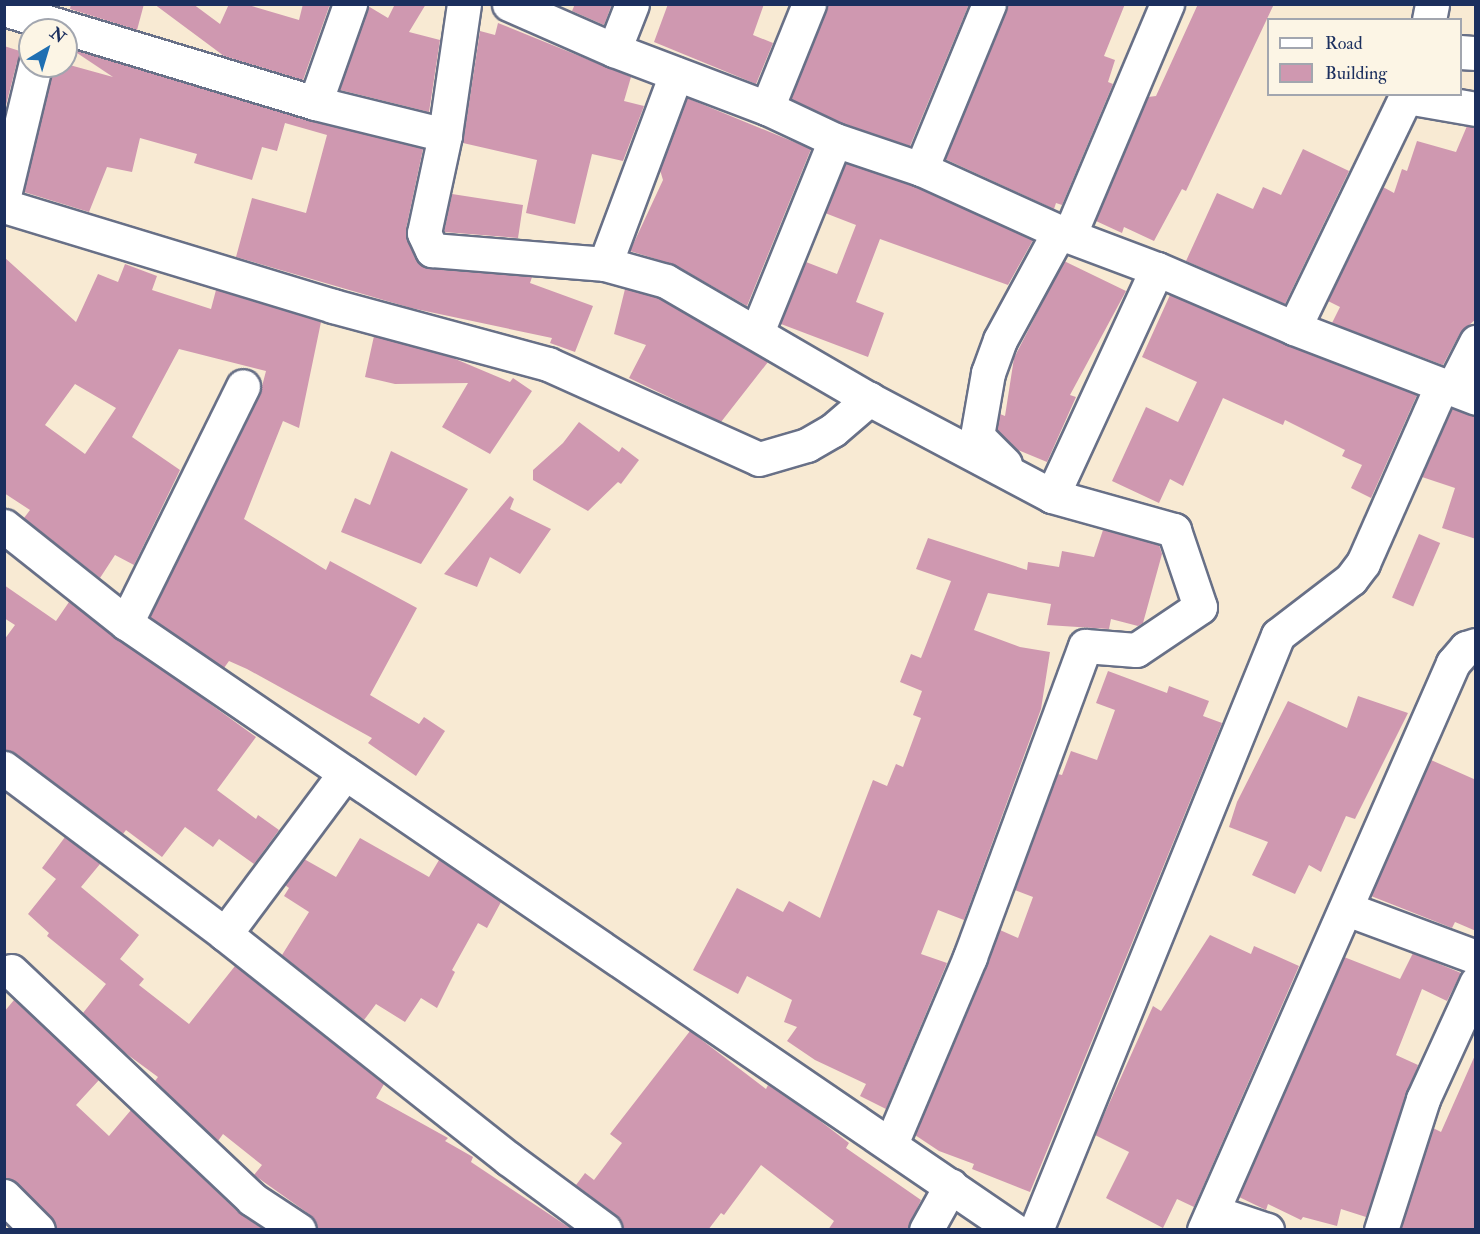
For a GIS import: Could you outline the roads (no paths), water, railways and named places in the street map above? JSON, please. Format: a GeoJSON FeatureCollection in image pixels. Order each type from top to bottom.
{"type":"FeatureCollection","features":[{"type":"Feature","properties":{"kind":"street"},"geometry":{"type":"LineString","coordinates":[[315,103],[350,4]]}},
{"type":"Feature","properties":{"kind":"street"},"geometry":{"type":"LineString","coordinates":[[464,4],[445,135],[424,233],[432,250],[605,264],[666,281],[757,332],[868,399],[1052,495],[1174,530],[1200,607],[1136,650],[1085,646],[969,957],[891,1144]]}},
{"type":"Feature","properties":{"kind":"street"},"geometry":{"type":"LineString","coordinates":[[509,4],[614,50],[767,108],[835,140],[921,169],[1064,234],[1157,268],[1294,328],[1457,391]]}},
{"type":"Feature","properties":{"kind":"street"},"geometry":{"type":"LineString","coordinates":[[614,50],[633,4]]}},
{"type":"Feature","properties":{"kind":"street"},"geometry":{"type":"LineString","coordinates":[[767,108],[809,4]]}},
{"type":"Feature","properties":{"kind":"street"},"geometry":{"type":"LineString","coordinates":[[921,169],[989,4]]}},
{"type":"Feature","properties":{"kind":"street"},"geometry":{"type":"LineString","coordinates":[[1052,495],[993,455],[977,436],[996,351],[1064,234],[1167,4]]}},
{"type":"Feature","properties":{"kind":"street"},"geometry":{"type":"LineString","coordinates":[[10,8],[29,18]]}},
{"type":"Feature","properties":{"kind":"street"},"geometry":{"type":"LineString","coordinates":[[78,36],[315,103],[445,135]]}},
{"type":"Feature","properties":{"kind":"street"},"geometry":{"type":"LineString","coordinates":[[605,264],[676,74]]}},
{"type":"Feature","properties":{"kind":"street"},"geometry":{"type":"LineString","coordinates":[[4,195],[32,78]]}},
{"type":"Feature","properties":{"kind":"street"},"geometry":{"type":"LineString","coordinates":[[1294,328],[1407,96]]}},
{"type":"Feature","properties":{"kind":"street"},"geometry":{"type":"LineString","coordinates":[[1412,96],[1476,109]]}},
{"type":"Feature","properties":{"kind":"street"},"geometry":{"type":"LineString","coordinates":[[757,332],[835,140]]}},
{"type":"Feature","properties":{"kind":"street"},"geometry":{"type":"LineString","coordinates":[[4,206],[333,306],[548,364],[759,459],[807,445],[833,430],[868,399]]}},
{"type":"Feature","properties":{"kind":"street"},"geometry":{"type":"LineString","coordinates":[[1052,495],[1157,268]]}},
{"type":"Feature","properties":{"kind":"street"},"geometry":{"type":"LineString","coordinates":[[1036,1230],[1278,635],[1352,579],[1457,391],[1476,342]]}},
{"type":"Feature","properties":{"kind":"street"},"geometry":{"type":"LineString","coordinates":[[126,623],[243,386]]}},
{"type":"Feature","properties":{"kind":"street"},"geometry":{"type":"LineString","coordinates":[[5,527],[126,623],[1014,1230]]}},
{"type":"Feature","properties":{"kind":"street"},"geometry":{"type":"LineString","coordinates":[[1267,1230],[1209,1221],[1453,663],[1466,648],[1476,645]]}},
{"type":"Feature","properties":{"kind":"street"},"geometry":{"type":"LineString","coordinates":[[4,768],[225,934],[509,1159],[605,1230]]}},
{"type":"Feature","properties":{"kind":"street"},"geometry":{"type":"LineString","coordinates":[[225,934],[345,773]]}},
{"type":"Feature","properties":{"kind":"street"},"geometry":{"type":"LineString","coordinates":[[1347,909],[1476,957]]}},
{"type":"Feature","properties":{"kind":"street"},"geometry":{"type":"LineString","coordinates":[[11,971],[252,1199],[299,1230]]}},
{"type":"Feature","properties":{"kind":"street"},"geometry":{"type":"LineString","coordinates":[[1381,1230],[1423,1099],[1476,983]]}},
{"type":"Feature","properties":{"kind":"street"},"geometry":{"type":"LineString","coordinates":[[926,1230],[951,1185]]}},
{"type":"Feature","properties":{"kind":"street"},"geometry":{"type":"LineString","coordinates":[[4,1196],[38,1230]]}}]}
